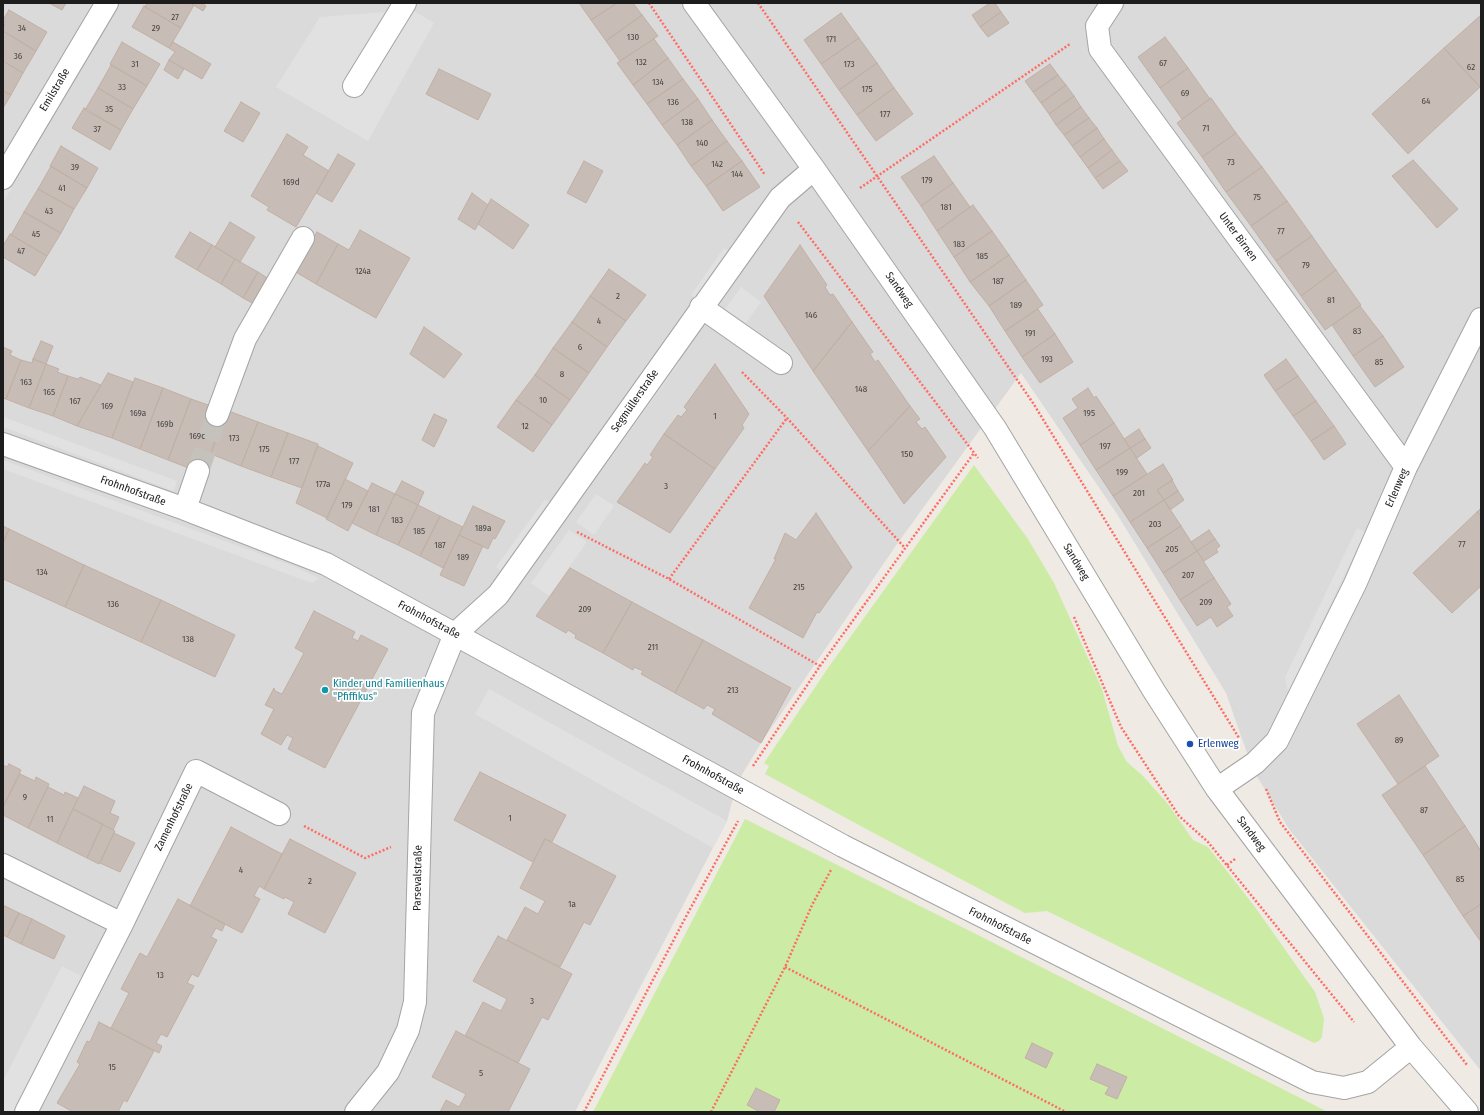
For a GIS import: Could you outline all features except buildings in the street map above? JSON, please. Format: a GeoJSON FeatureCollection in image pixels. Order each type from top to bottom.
{"type":"FeatureCollection","features":[{"type":"Feature","properties":{"kind":"street","name":"Emilstraße"},"geometry":{"type":"LineString","coordinates":[[3,178],[107,3]]}},
{"type":"Feature","properties":{"kind":"street"},"geometry":{"type":"LineString","coordinates":[[354,86],[405,3]]}},
{"type":"Feature","properties":{"kind":"street","name":"Sandweg"},"geometry":{"type":"LineString","coordinates":[[694,3],[839,204],[995,428],[1154,691],[1217,789],[1411,1047],[1468,1112]]}},
{"type":"Feature","properties":{"kind":"street"},"geometry":{"type":"LineString","coordinates":[[1097,26],[1112,3]]}},
{"type":"Feature","properties":{"kind":"street","name":"Unter Birnen"},"geometry":{"type":"LineString","coordinates":[[1097,26],[1100,49],[1406,467]]}},
{"type":"Feature","properties":{"kind":"street","name":"Segmüllerstraße"},"geometry":{"type":"LineString","coordinates":[[455,634],[498,594],[780,198],[814,169]]}},
{"type":"Feature","properties":{"kind":"street"},"geometry":{"type":"LineString","coordinates":[[217,415],[245,339],[303,238]]}},
{"type":"Feature","properties":{"kind":"street"},"geometry":{"type":"LineString","coordinates":[[701,308],[781,363]]}},
{"type":"Feature","properties":{"kind":"street","name":"Erlenweg"},"geometry":{"type":"LineString","coordinates":[[1217,789],[1255,763],[1277,741],[1355,584],[1406,467],[1481,319]]}},
{"type":"Feature","properties":{"kind":"street","name":"Frohnhofstraße"},"geometry":{"type":"LineString","coordinates":[[3,444],[185,509],[326,564],[843,846],[1312,1082],[1344,1088],[1368,1082],[1411,1047]]}},
{"type":"Feature","properties":{"kind":"street"},"geometry":{"type":"LineString","coordinates":[[185,509],[198,471]]}},
{"type":"Feature","properties":{"kind":"street","name":"Parsevalstraße"},"geometry":{"type":"LineString","coordinates":[[356,1112],[388,1072],[408,1030],[415,1002],[423,714],[455,634]]}},
{"type":"Feature","properties":{"kind":"street","name":"Zamenhofstraße"},"geometry":{"type":"LineString","coordinates":[[26,1112],[122,924],[196,771],[279,814]]}},
{"type":"Feature","properties":{"kind":"street"},"geometry":{"type":"LineString","coordinates":[[3,865],[122,924]]}},
{"type":"Feature","properties":{"kind":"path"},"geometry":{"type":"LineString","coordinates":[[649,3],[780,198],[979,460]]}},
{"type":"Feature","properties":{"kind":"path"},"geometry":{"type":"LineString","coordinates":[[758,3],[1033,403],[1255,763],[1280,822],[1468,1067]]}},
{"type":"Feature","properties":{"kind":"path"},"geometry":{"type":"LineString","coordinates":[[839,204],[877,175],[1097,26]]}},
{"type":"Feature","properties":{"kind":"path"},"geometry":{"type":"LineString","coordinates":[[739,370],[787,418],[905,548]]}},
{"type":"Feature","properties":{"kind":"path"},"geometry":{"type":"LineString","coordinates":[[669,579],[787,418]]}},
{"type":"Feature","properties":{"kind":"path"},"geometry":{"type":"LineString","coordinates":[[584,1112],[745,792],[820,666],[974,453],[995,428]]}},
{"type":"Feature","properties":{"kind":"path"},"geometry":{"type":"LineString","coordinates":[[551,519],[669,579],[820,666]]}},
{"type":"Feature","properties":{"kind":"path"},"geometry":{"type":"LineString","coordinates":[[1072,612],[1121,727],[1179,816],[1208,842],[1359,1028]]}},
{"type":"Feature","properties":{"kind":"path"},"geometry":{"type":"LineString","coordinates":[[279,814],[365,858],[419,835]]}},
{"type":"Feature","properties":{"kind":"path"},"geometry":{"type":"LineString","coordinates":[[711,1112],[784,967],[812,905],[843,846]]}},
{"type":"Feature","properties":{"kind":"path"},"geometry":{"type":"LineString","coordinates":[[784,967],[1066,1112]]}},
{"type":"Feature","properties":{"kind":"shaded area"},"geometry":{"type":"Polygon","coordinates":[[[3,3],[1481,3],[1481,1071],[1289,829],[1253,770],[1226,693],[1117,514],[1021,373],[897,544],[761,743],[737,783],[727,821],[575,1112],[3,1112],[3,3]]]}},
{"type":"Feature","properties":{"kind":"shaded area"},"geometry":{"type":"Polygon","coordinates":[[[412,10],[434,23],[368,141],[276,87],[320,17],[412,10]]]}},
{"type":"Feature","properties":{"kind":"shaded area"},"geometry":{"type":"Polygon","coordinates":[[[33,132],[41,137],[3,203],[3,184],[33,132]]]}},
{"type":"Feature","properties":{"kind":"shaded area"},"geometry":{"type":"Polygon","coordinates":[[[724,248],[732,254],[699,301],[691,295],[724,248]]]}},
{"type":"Feature","properties":{"kind":"shaded area"},"geometry":{"type":"Polygon","coordinates":[[[741,287],[761,302],[746,323],[725,309],[741,287]]]}},
{"type":"Feature","properties":{"kind":"shaded area"},"geometry":{"type":"Polygon","coordinates":[[[672,356],[680,362],[607,463],[599,457],[672,356]]]}},
{"type":"Feature","properties":{"kind":"shaded area"},"geometry":{"type":"Polygon","coordinates":[[[3,417],[177,481],[174,491],[3,427],[3,417]]]}},
{"type":"Feature","properties":{"kind":"shaded area"},"geometry":{"type":"Polygon","coordinates":[[[3,460],[293,566],[319,578],[312,583],[3,469],[3,460]]]}},
{"type":"Feature","properties":{"kind":"shaded area"},"geometry":{"type":"Polygon","coordinates":[[[596,494],[614,506],[594,535],[576,522],[596,494]]]}},
{"type":"Feature","properties":{"kind":"shaded area"},"geometry":{"type":"Polygon","coordinates":[[[545,499],[554,505],[505,574],[496,567],[545,499]]]}},
{"type":"Feature","properties":{"kind":"shaded area"},"geometry":{"type":"Polygon","coordinates":[[[1357,528],[1365,532],[1288,692],[1285,677],[1357,528]]]}},
{"type":"Feature","properties":{"kind":"shaded area"},"geometry":{"type":"Polygon","coordinates":[[[569,530],[587,542],[549,596],[531,583],[569,530]]]}},
{"type":"Feature","properties":{"kind":"shaded area"},"geometry":{"type":"Polygon","coordinates":[[[489,689],[727,821],[713,848],[475,714],[489,689]]]}},
{"type":"Feature","properties":{"kind":"shaded area"},"geometry":{"type":"Polygon","coordinates":[[[62,966],[83,977],[13,1112],[3,1112],[3,1081],[62,966]]]}},
{"type":"Feature","properties":{"kind":"green space"},"geometry":{"type":"Polygon","coordinates":[[[974,465],[1028,539],[1054,583],[1102,689],[1118,746],[1127,762],[1143,776],[1168,804],[1193,840],[1208,847],[1255,907],[1315,992],[1324,1018],[1322,1037],[1319,1041],[1314,1043],[1047,911],[1025,913],[765,774],[769,766],[764,763],[828,668],[974,465]]]}},
{"type":"Feature","properties":{"kind":"green space"},"geometry":{"type":"Polygon","coordinates":[[[745,819],[968,930],[1328,1112],[593,1112],[745,819]]]}},
{"type":"Feature","properties":{"kind":"tunnel"},"geometry":{"type":"LineString","coordinates":[[198,471],[217,415]]}},
{"type":"Feature","properties":{"kind":"place","name":"Kinder und Familienhaus \"Pfiffikus\""},"geometry":{"type":"Point","coordinates":[325,690]}},
{"type":"Feature","properties":{"kind":"place","name":"Erlenweg"},"geometry":{"type":"Point","coordinates":[1190,744]}}]}
